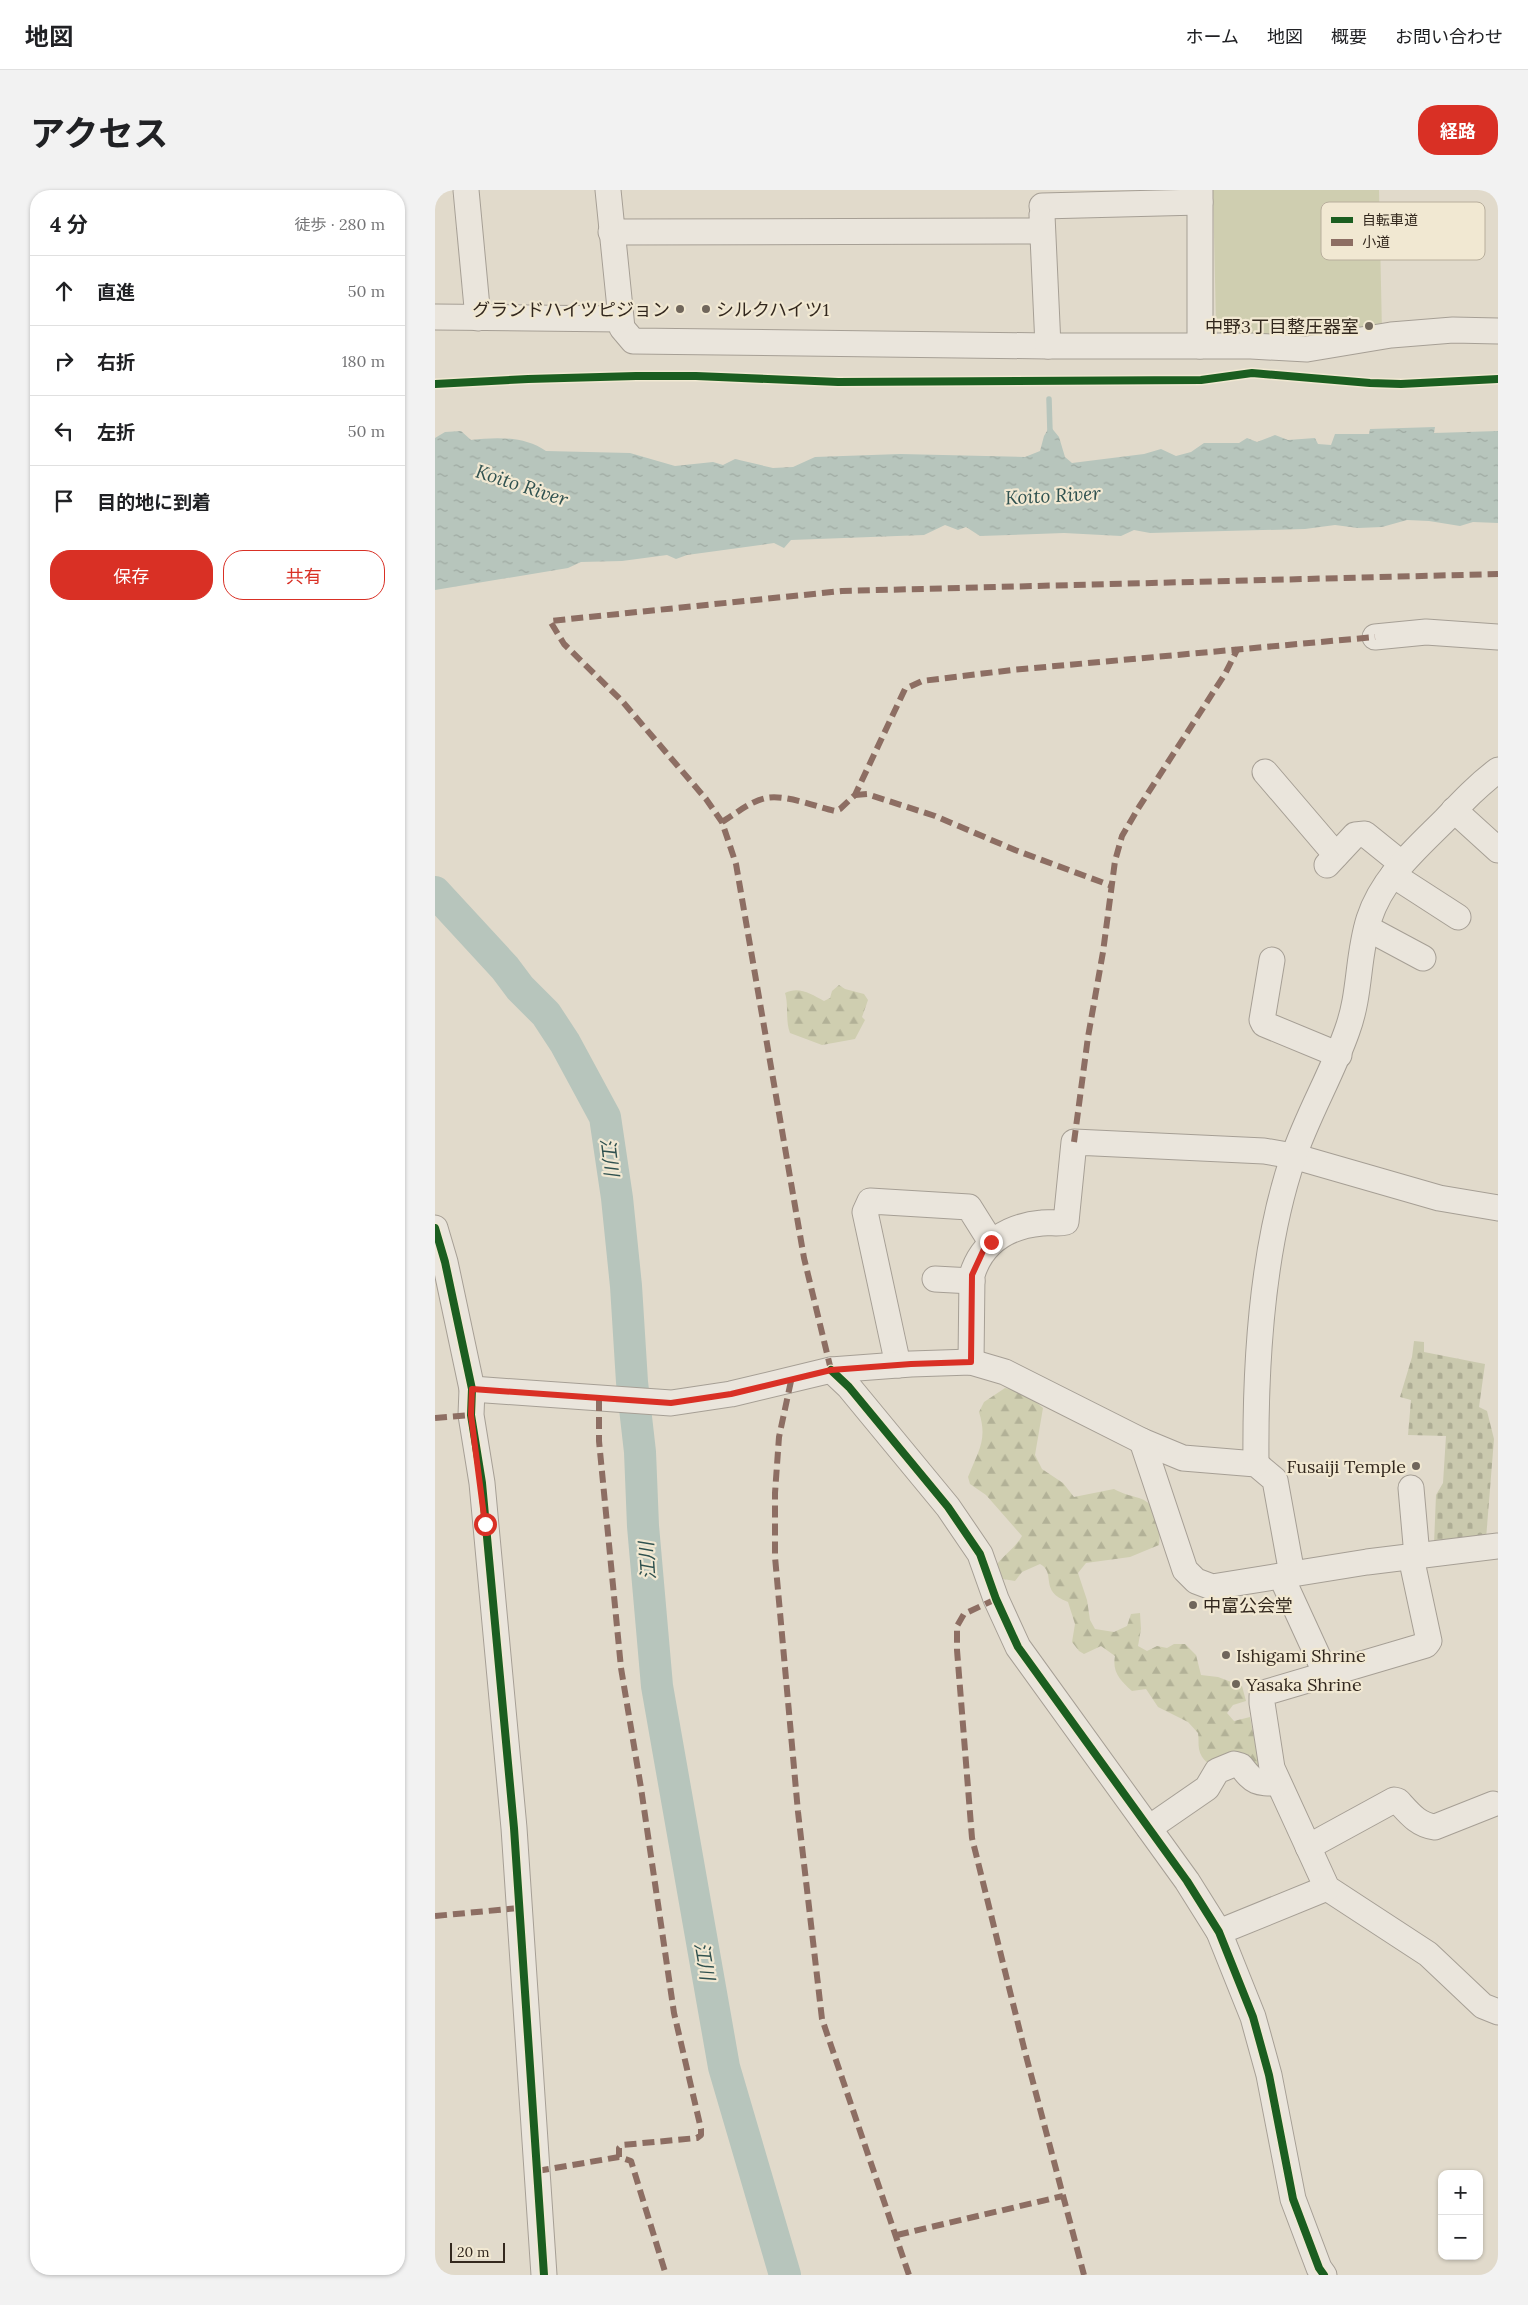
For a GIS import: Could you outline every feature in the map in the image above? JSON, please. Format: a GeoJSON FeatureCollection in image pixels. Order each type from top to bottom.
{"type":"FeatureCollection","features":[{"type":"Feature","properties":{"kind":"street"},"geometry":{"type":"LineString","coordinates":[[466,190],[478,318]]}},
{"type":"Feature","properties":{"kind":"street"},"geometry":{"type":"LineString","coordinates":[[608,190],[620,319],[622,328],[633,341],[1200,346],[1307,349],[1391,335],[1453,330],[1498,331]]}},
{"type":"Feature","properties":{"kind":"street"},"geometry":{"type":"LineString","coordinates":[[1048,346],[1042,198],[1200,196],[1200,346]]}},
{"type":"Feature","properties":{"kind":"street"},"geometry":{"type":"LineString","coordinates":[[611,232],[1042,231]]}},
{"type":"Feature","properties":{"kind":"street"},"geometry":{"type":"LineString","coordinates":[[435,317],[620,319]]}},
{"type":"Feature","properties":{"kind":"street"},"geometry":{"type":"LineString","coordinates":[[1375,637],[1426,632],[1498,637]]}},
{"type":"Feature","properties":{"kind":"street"},"geometry":{"type":"LineString","coordinates":[[1265,772],[1331,860],[1355,836],[1365,834],[1397,869],[1458,917]]}},
{"type":"Feature","properties":{"kind":"street"},"geometry":{"type":"LineString","coordinates":[[1256,1464],[1255,1414],[1261,1324],[1276,1216],[1293,1156],[1339,1055],[1355,1008],[1362,944],[1370,917],[1397,869],[1454,810],[1493,774]]}},
{"type":"Feature","properties":{"kind":"street"},"geometry":{"type":"LineString","coordinates":[[1454,810],[1498,850]]}},
{"type":"Feature","properties":{"kind":"street"},"geometry":{"type":"LineString","coordinates":[[1367,928],[1423,958]]}},
{"type":"Feature","properties":{"kind":"street"},"geometry":{"type":"LineString","coordinates":[[1272,960],[1262,1020],[1264,1024],[1339,1055]]}},
{"type":"Feature","properties":{"kind":"street"},"geometry":{"type":"LineString","coordinates":[[971,1362],[972,1281],[975,1265],[984,1249],[1005,1233],[1031,1224],[1066,1222],[1074,1142],[1264,1151],[1293,1156],[1439,1198],[1498,1208]]}},
{"type":"Feature","properties":{"kind":"street"},"geometry":{"type":"LineString","coordinates":[[898,1365],[865,1212],[870,1201],[969,1207],[991,1242]]}},
{"type":"Feature","properties":{"kind":"street"},"geometry":{"type":"LineString","coordinates":[[435,1228],[445,1262],[472,1389],[471,1415],[482,1483],[514,1828],[544,2275]]}},
{"type":"Feature","properties":{"kind":"street"},"geometry":{"type":"LineString","coordinates":[[935,1279],[972,1281]]}},
{"type":"Feature","properties":{"kind":"street"},"geometry":{"type":"LineString","coordinates":[[472,1389],[671,1403],[731,1394],[831,1370],[971,1362],[1005,1372],[1142,1441],[1183,1458],[1256,1464],[1275,1480],[1286,1575],[1326,1674]]}},
{"type":"Feature","properties":{"kind":"street"},"geometry":{"type":"LineString","coordinates":[[831,1370],[849,1387],[948,1507],[980,1554],[996,1599],[1018,1647],[1187,1881],[1219,1932],[1253,2017],[1271,2085],[1293,2199],[1319,2268],[1324,2275]]}},
{"type":"Feature","properties":{"kind":"street"},"geometry":{"type":"LineString","coordinates":[[1142,1441],[1185,1570],[1196,1581],[1212,1587],[1498,1546]]}},
{"type":"Feature","properties":{"kind":"street"},"geometry":{"type":"LineString","coordinates":[[1411,1488],[1414,1557],[1429,1641],[1427,1645],[1273,1690],[1262,1696],[1272,1768],[1327,1888],[1428,1954],[1483,2006],[1498,2012]]}},
{"type":"Feature","properties":{"kind":"street"},"geometry":{"type":"LineString","coordinates":[[1149,1828],[1207,1788],[1217,1771],[1234,1764],[1241,1766],[1250,1779],[1256,1782],[1278,1783]]}},
{"type":"Feature","properties":{"kind":"street"},"geometry":{"type":"LineString","coordinates":[[1308,1847],[1394,1800],[1398,1801],[1417,1822],[1425,1826],[1435,1826],[1493,1804]]}},
{"type":"Feature","properties":{"kind":"street"},"geometry":{"type":"LineString","coordinates":[[1219,1932],[1327,1888]]}},
{"type":"Feature","properties":{"kind":"green space"},"geometry":{"type":"Polygon","coordinates":[[[1213,190],[1379,190],[1379,202],[1321,202],[1321,260],[1380,260],[1382,332],[1306,342],[1222,337],[1216,323],[1213,190]]]}},
{"type":"Feature","properties":{"kind":"green space"},"geometry":{"type":"Polygon","coordinates":[[[839,985],[845,989],[864,994],[868,1000],[862,1017],[865,1020],[855,1039],[822,1045],[790,1033],[785,993],[795,990],[800,991],[824,1001],[830,998],[832,991],[839,985]]]}},
{"type":"Feature","properties":{"kind":"green space"},"geometry":{"type":"Polygon","coordinates":[[[1414,1341],[1424,1342],[1424,1352],[1485,1364],[1479,1407],[1487,1411],[1494,1439],[1486,1539],[1434,1544],[1436,1495],[1443,1483],[1446,1436],[1408,1435],[1411,1400],[1400,1397],[1412,1357],[1414,1341]]]}},
{"type":"Feature","properties":{"kind":"green space"},"geometry":{"type":"Polygon","coordinates":[[[1005,1388],[1024,1392],[1043,1408],[1035,1455],[1042,1469],[1063,1483],[1074,1497],[1114,1489],[1146,1501],[1155,1511],[1160,1532],[1159,1545],[1130,1557],[1086,1563],[1078,1573],[1087,1600],[1090,1620],[1095,1629],[1114,1632],[1127,1626],[1131,1614],[1140,1613],[1141,1629],[1138,1646],[1147,1651],[1157,1646],[1167,1648],[1174,1644],[1185,1644],[1196,1655],[1201,1675],[1218,1677],[1242,1686],[1246,1701],[1233,1705],[1227,1713],[1234,1721],[1250,1717],[1255,1743],[1262,1759],[1265,1773],[1226,1771],[1209,1764],[1202,1757],[1199,1749],[1198,1733],[1188,1722],[1158,1707],[1146,1689],[1132,1691],[1116,1671],[1115,1656],[1101,1646],[1084,1654],[1079,1651],[1072,1642],[1075,1624],[1068,1602],[1053,1593],[1050,1588],[1047,1572],[1040,1564],[1022,1572],[1015,1581],[1003,1579],[997,1564],[1022,1536],[986,1495],[970,1484],[968,1477],[981,1445],[982,1422],[979,1412],[984,1402],[1005,1388]]]}},
{"type":"Feature","properties":{"kind":"water","name":"Koito River"},"geometry":{"type":"Polygon","coordinates":[[[1050,426],[1059,437],[1065,457],[1072,463],[1144,454],[1161,449],[1176,456],[1191,452],[1204,443],[1239,443],[1247,438],[1257,442],[1275,435],[1288,440],[1315,438],[1318,444],[1331,445],[1335,434],[1369,434],[1370,429],[1435,427],[1434,433],[1498,431],[1498,523],[1473,522],[1460,526],[1407,520],[1382,527],[1358,528],[1335,525],[1305,529],[1150,533],[1134,530],[1121,536],[1064,533],[980,536],[966,527],[958,530],[945,525],[924,535],[791,540],[784,548],[774,543],[687,555],[676,559],[667,555],[622,561],[581,562],[568,568],[435,590],[435,438],[445,432],[461,431],[471,440],[500,438],[519,440],[546,451],[630,453],[675,466],[713,462],[723,465],[735,459],[773,468],[793,467],[815,457],[900,454],[1025,457],[1040,451],[1044,436],[1050,426]]]}},
{"type":"Feature","properties":{"kind":"waterway"},"geometry":{"type":"LineString","coordinates":[[1049,399],[1050,432]]}},
{"type":"Feature","properties":{"kind":"waterway","name":"江川"},"geometry":{"type":"LineString","coordinates":[[435,892],[505,968],[520,988],[546,1014],[565,1043],[605,1117],[617,1198],[626,1286],[632,1382],[640,1452],[643,1526],[657,1686],[724,2067],[785,2275]]}},
{"type":"Feature","properties":{"kind":"marked path"},"geometry":{"type":"LineString","coordinates":[[831,1370],[804,1258],[736,864],[722,822],[706,799],[622,701],[564,644],[550,621],[842,591],[1498,574]]}},
{"type":"Feature","properties":{"kind":"marked path"},"geometry":{"type":"LineString","coordinates":[[722,822],[749,805],[774,797],[791,799],[835,811],[840,809],[855,795],[905,689],[922,681],[1012,670],[1375,637]]}},
{"type":"Feature","properties":{"kind":"marked path"},"geometry":{"type":"LineString","coordinates":[[1074,1142],[1115,861],[1122,836],[1225,674],[1238,648]]}},
{"type":"Feature","properties":{"kind":"marked path"},"geometry":{"type":"LineString","coordinates":[[855,795],[867,794],[935,816],[1015,850],[1112,886]]}},
{"type":"Feature","properties":{"kind":"marked path"},"geometry":{"type":"LineString","coordinates":[[791,1381],[779,1437],[775,1493],[775,1557],[798,1812],[822,2019],[909,2275]]}},
{"type":"Feature","properties":{"kind":"marked path"},"geometry":{"type":"LineString","coordinates":[[599,1399],[599,1441],[621,1668],[641,1788],[674,2013],[701,2129],[701,2135],[697,2138],[622,2145],[619,2148],[619,2157]]}},
{"type":"Feature","properties":{"kind":"marked path"},"geometry":{"type":"LineString","coordinates":[[435,1418],[471,1415]]}},
{"type":"Feature","properties":{"kind":"marked path"},"geometry":{"type":"LineString","coordinates":[[996,1599],[964,1614],[957,1626],[957,1650],[972,1838],[1025,2052],[1084,2275]]}},
{"type":"Feature","properties":{"kind":"marked path"},"geometry":{"type":"LineString","coordinates":[[435,1916],[519,1908]]}},
{"type":"Feature","properties":{"kind":"marked path"},"geometry":{"type":"LineString","coordinates":[[537,2171],[619,2157],[631,2161],[666,2275]]}},
{"type":"Feature","properties":{"kind":"marked path"},"geometry":{"type":"LineString","coordinates":[[897,2235],[1063,2196]]}},
{"type":"Feature","properties":{"kind":"cycle path"},"geometry":{"type":"LineString","coordinates":[[435,384],[636,376],[696,376],[838,382],[1201,380],[1252,373],[1401,384],[1498,379]]}},
{"type":"Feature","properties":{"kind":"cycle path"},"geometry":{"type":"LineString","coordinates":[[435,1228],[445,1262],[472,1389],[471,1415],[482,1483],[514,1828],[544,2275]]}},
{"type":"Feature","properties":{"kind":"cycle path"},"geometry":{"type":"LineString","coordinates":[[831,1370],[849,1387],[948,1507],[980,1554],[996,1599],[1018,1647],[1187,1881],[1219,1932],[1253,2017],[1269,2075],[1293,2199],[1319,2268],[1324,2275]]}},
{"type":"Feature","properties":{"kind":"place","name":"グランドハイツピジョン"},"geometry":{"type":"Point","coordinates":[680,309]}},
{"type":"Feature","properties":{"kind":"place","name":"シルクハイツ1"},"geometry":{"type":"Point","coordinates":[706,309]}},
{"type":"Feature","properties":{"kind":"place","name":"中野3丁目整圧器室"},"geometry":{"type":"Point","coordinates":[1369,326]}},
{"type":"Feature","properties":{"kind":"place","name":"Fusaiji Temple"},"geometry":{"type":"Point","coordinates":[1416,1466]}},
{"type":"Feature","properties":{"kind":"place","name":"中富公会堂"},"geometry":{"type":"Point","coordinates":[1193,1605]}},
{"type":"Feature","properties":{"kind":"place","name":"Ishigami Shrine"},"geometry":{"type":"Point","coordinates":[1226,1655]}},
{"type":"Feature","properties":{"kind":"place","name":"Yasaka Shrine"},"geometry":{"type":"Point","coordinates":[1236,1684]}},
{"type":"Feature","properties":{"kind":"route"},"geometry":{"type":"LineString","coordinates":[[485,1524],[482,1483],[471,1415],[472,1389],[671,1403],[791,1382],[831,1370],[971,1362],[972,1275],[984,1249],[991,1242]]}}]}
